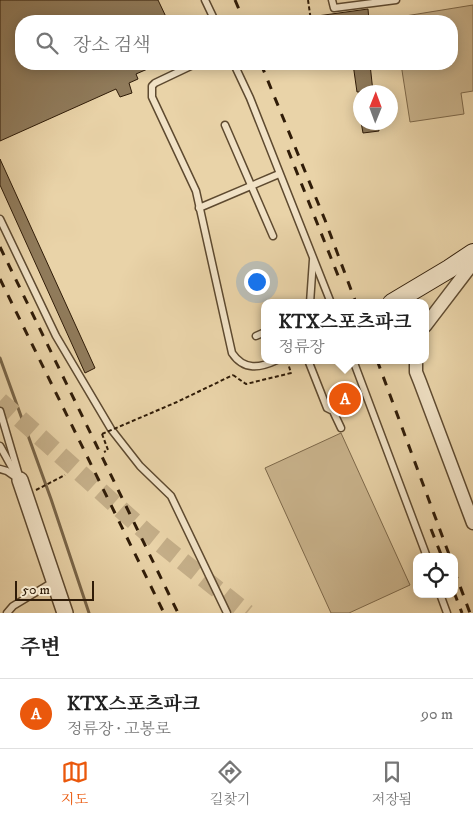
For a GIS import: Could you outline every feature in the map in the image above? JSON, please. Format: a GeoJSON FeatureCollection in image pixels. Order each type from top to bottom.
{"type":"FeatureCollection","features":[{"type":"Feature","properties":{"kind":"main road"},"geometry":{"type":"LineString","coordinates":[[399,299],[449,269],[473,252]]}},
{"type":"Feature","properties":{"kind":"street"},"geometry":{"type":"LineString","coordinates":[[429,321],[473,263]]}},
{"type":"Feature","properties":{"kind":"street"},"geometry":{"type":"LineString","coordinates":[[416,364],[416,372],[473,523]]}},
{"type":"Feature","properties":{"kind":"street"},"geometry":{"type":"LineString","coordinates":[[20,480],[65,613]]}},
{"type":"Feature","properties":{"kind":"lane"},"geometry":{"type":"LineString","coordinates":[[206,0],[212,15]]}},
{"type":"Feature","properties":{"kind":"lane"},"geometry":{"type":"LineString","coordinates":[[332,0],[334,8],[396,0]]}},
{"type":"Feature","properties":{"kind":"lane"},"geometry":{"type":"LineString","coordinates":[[182,70],[159,80],[152,86],[151,93],[196,191],[232,353],[240,363],[258,367],[268,364]]}},
{"type":"Feature","properties":{"kind":"lane"},"geometry":{"type":"LineString","coordinates":[[237,70],[250,98],[329,299]]}},
{"type":"Feature","properties":{"kind":"lane"},"geometry":{"type":"LineString","coordinates":[[225,125],[273,236]]}},
{"type":"Feature","properties":{"kind":"lane"},"geometry":{"type":"LineString","coordinates":[[199,208],[279,174]]}},
{"type":"Feature","properties":{"kind":"lane"},"geometry":{"type":"LineString","coordinates":[[0,219],[56,336],[111,429],[140,466],[171,496],[227,613]]}},
{"type":"Feature","properties":{"kind":"lane"},"geometry":{"type":"LineString","coordinates":[[310,299],[313,256]]}},
{"type":"Feature","properties":{"kind":"lane"},"geometry":{"type":"LineString","coordinates":[[256,336],[261,334]]}},
{"type":"Feature","properties":{"kind":"lane"},"geometry":{"type":"LineString","coordinates":[[310,364],[327,408],[333,411],[341,428]]}},
{"type":"Feature","properties":{"kind":"lane"},"geometry":{"type":"LineString","coordinates":[[355,364],[425,553]]}},
{"type":"Feature","properties":{"kind":"lane"},"geometry":{"type":"LineString","coordinates":[[0,410],[20,480]]}},
{"type":"Feature","properties":{"kind":"lane"},"geometry":{"type":"LineString","coordinates":[[0,446],[20,480]]}},
{"type":"Feature","properties":{"kind":"lane"},"geometry":{"type":"LineString","coordinates":[[0,469],[7,471],[20,480]]}},
{"type":"Feature","properties":{"kind":"lane"},"geometry":{"type":"LineString","coordinates":[[7,613],[13,606],[54,582]]}},
{"type":"Feature","properties":{"kind":"lane"},"geometry":{"type":"LineString","coordinates":[[441,598],[447,613]]}},
{"type":"Feature","properties":{"kind":"path"},"geometry":{"type":"LineString","coordinates":[[308,0],[310,15]]}},
{"type":"Feature","properties":{"kind":"path"},"geometry":{"type":"LineString","coordinates":[[104,452],[108,450],[102,434],[177,402],[233,375],[246,384],[291,373],[288,364]]}},
{"type":"Feature","properties":{"kind":"path"},"geometry":{"type":"LineString","coordinates":[[40,488],[65,475]]}},
{"type":"Feature","properties":{"kind":"shaded area"},"geometry":{"type":"Polygon","coordinates":[[[473,5],[473,91],[461,93],[464,114],[410,122],[402,70],[458,70],[458,15],[411,15],[473,5]]]}},
{"type":"Feature","properties":{"kind":"shaded area"},"geometry":{"type":"Polygon","coordinates":[[[341,433],[410,585],[349,613],[331,613],[265,468],[341,433]]]}},
{"type":"Feature","properties":{"kind":"building"},"geometry":{"type":"Polygon","coordinates":[[[0,0],[158,0],[165,15],[15,15],[15,70],[145,70],[136,74],[138,79],[129,83],[132,93],[120,97],[116,89],[0,141],[0,0]]]}},
{"type":"Feature","properties":{"kind":"building"},"geometry":{"type":"Polygon","coordinates":[[[368,9],[368,15],[324,15],[368,9]]]}},
{"type":"Feature","properties":{"kind":"building"},"geometry":{"type":"Polygon","coordinates":[[[354,70],[371,70],[372,85],[356,85],[354,70]]]}},
{"type":"Feature","properties":{"kind":"building"},"geometry":{"type":"Polygon","coordinates":[[[362,130],[379,130],[379,131],[363,133],[362,130]]]}},
{"type":"Feature","properties":{"kind":"building"},"geometry":{"type":"Polygon","coordinates":[[[0,159],[95,368],[85,373],[0,185],[0,159]]]}},
{"type":"Feature","properties":{"kind":"waterway"},"geometry":{"type":"LineString","coordinates":[[0,358],[51,499],[89,613]]}},
{"type":"Feature","properties":{"kind":"tunnel"},"geometry":{"type":"LineString","coordinates":[[0,401],[146,532],[247,613]]}},
{"type":"Feature","properties":{"kind":"railway"},"geometry":{"type":"LineString","coordinates":[[235,0],[241,15]]}},
{"type":"Feature","properties":{"kind":"railway"},"geometry":{"type":"LineString","coordinates":[[263,70],[325,220],[355,299]]}},
{"type":"Feature","properties":{"kind":"railway"},"geometry":{"type":"LineString","coordinates":[[288,150],[339,278]]}},
{"type":"Feature","properties":{"kind":"railway"},"geometry":{"type":"LineString","coordinates":[[0,247],[178,613]]}},
{"type":"Feature","properties":{"kind":"railway"},"geometry":{"type":"LineString","coordinates":[[0,279],[164,613]]}},
{"type":"Feature","properties":{"kind":"railway"},"geometry":{"type":"LineString","coordinates":[[378,364],[449,553]]}},
{"type":"Feature","properties":{"kind":"railway"},"geometry":{"type":"LineString","coordinates":[[431,529],[440,553]]}},
{"type":"Feature","properties":{"kind":"railway"},"geometry":{"type":"LineString","coordinates":[[458,581],[470,613]]}},
{"type":"Feature","properties":{"kind":"railway"},"geometry":{"type":"LineString","coordinates":[[456,598],[462,613]]}},
{"type":"Feature","properties":{"kind":"place","name":"KTX스포츠파크"},"geometry":{"type":"Point","coordinates":[345,399]}}]}
